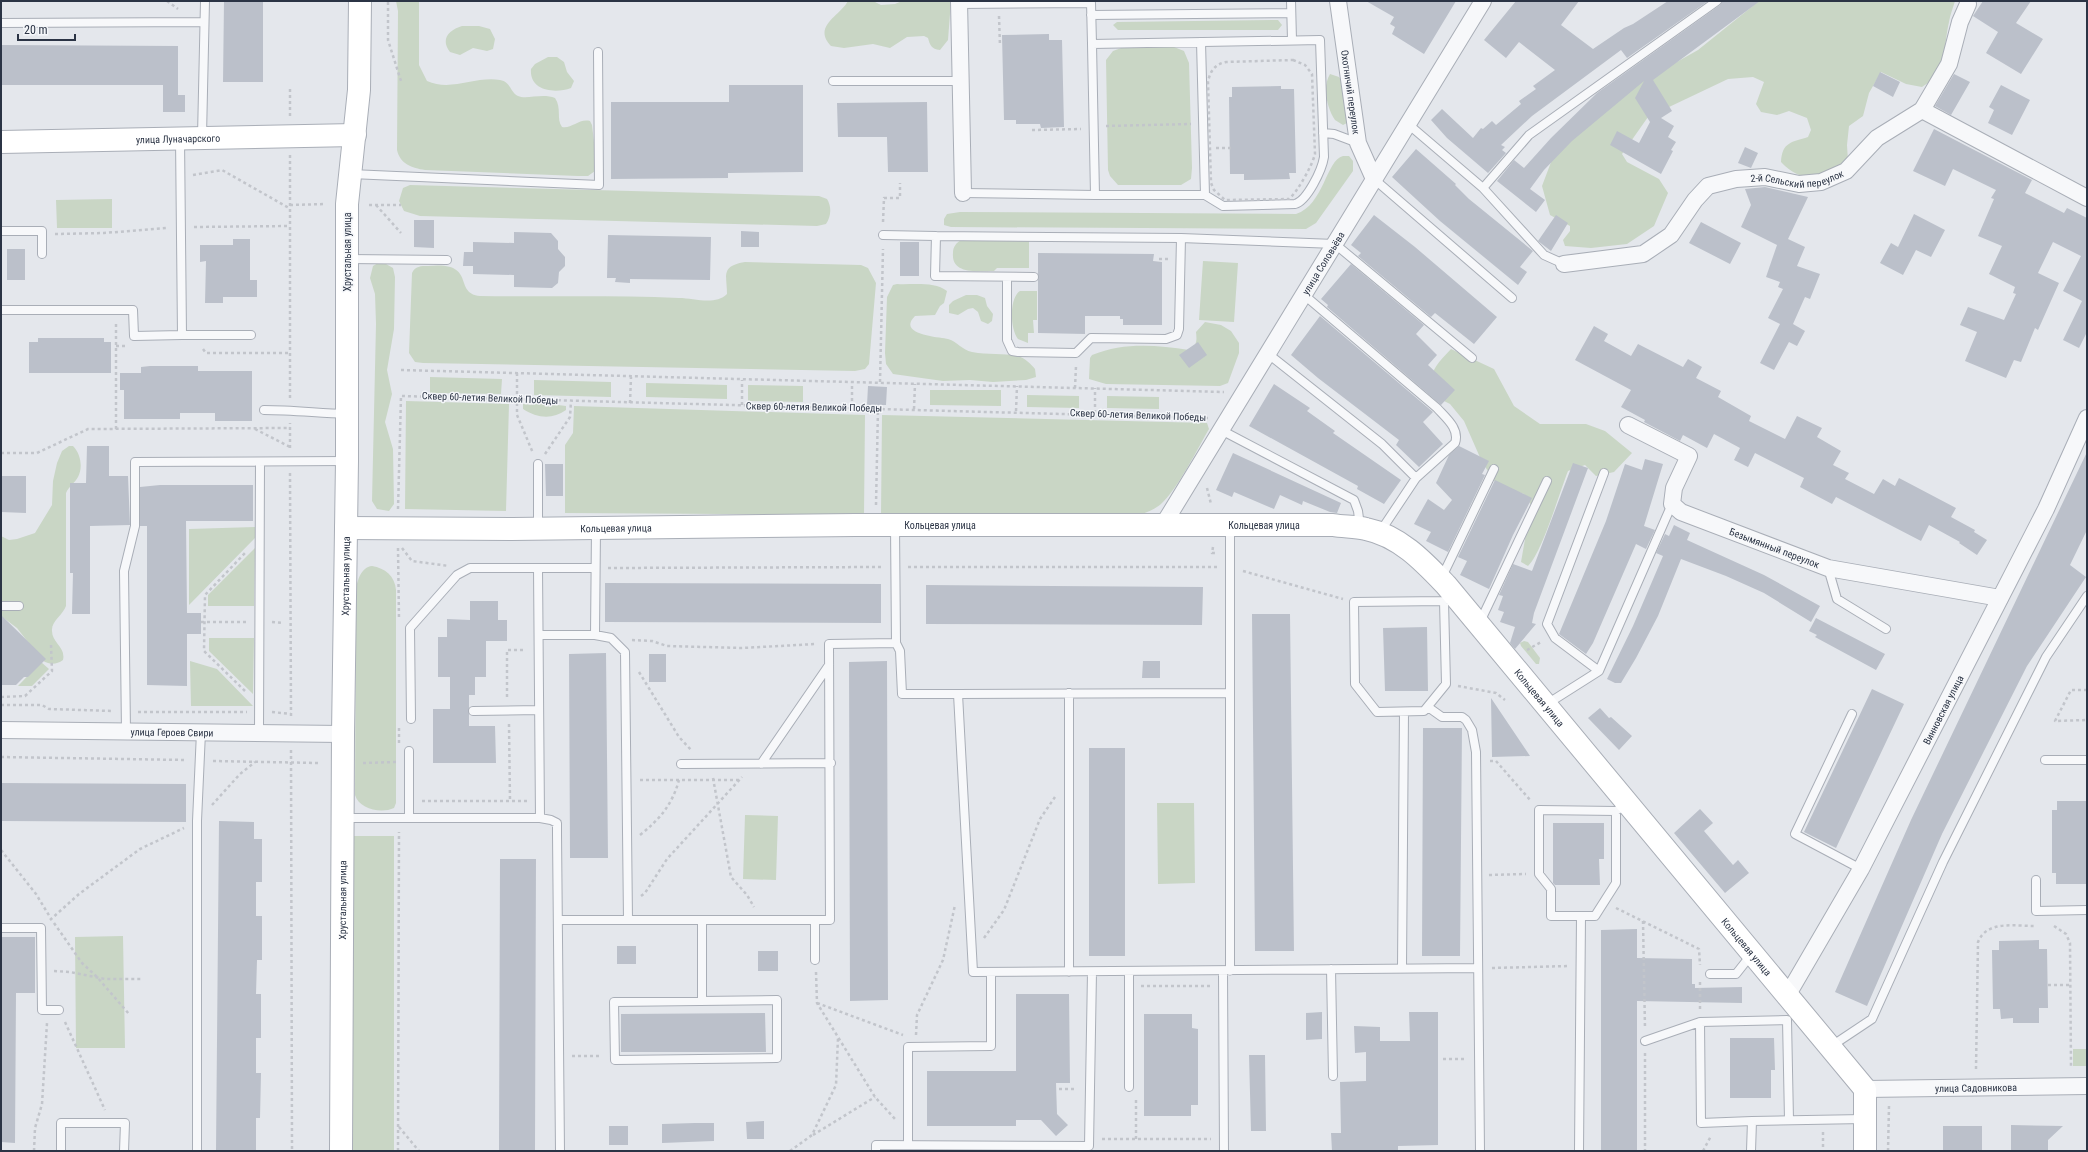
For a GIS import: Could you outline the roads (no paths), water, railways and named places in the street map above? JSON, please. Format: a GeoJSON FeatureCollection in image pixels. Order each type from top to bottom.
{"type":"FeatureCollection","features":[{"type":"Feature","properties":{"kind":"street","name":"Хрустальная улица"},"geometry":{"type":"LineString","coordinates":[[341,1151],[342,818],[347,461],[347,204],[359,90],[360,1]]}},
{"type":"Feature","properties":{"kind":"street","name":"Охотничий переулок"},"geometry":{"type":"LineString","coordinates":[[1338,1],[1358,143],[1374,179]]}},
{"type":"Feature","properties":{"kind":"street","name":"улица Соловьёва"},"geometry":{"type":"LineString","coordinates":[[1163,525],[1483,1]]}},
{"type":"Feature","properties":{"kind":"street"},"geometry":{"type":"LineString","coordinates":[[959,2],[963,193]]}},
{"type":"Feature","properties":{"kind":"street","name":"2-й Сельский переулок"},"geometry":{"type":"LineString","coordinates":[[1564,264],[1643,254],[1671,235],[1695,200],[1708,186],[1736,179],[1765,177],[1799,184],[1821,182],[1846,171],[1877,138],[1922,110],[1949,64],[1960,22],[1968,4]]}},
{"type":"Feature","properties":{"kind":"street"},"geometry":{"type":"LineString","coordinates":[[1922,110],[2087,198]]}},
{"type":"Feature","properties":{"kind":"street","name":"улица Луначарского"},"geometry":{"type":"LineString","coordinates":[[1,142],[355,135]]}},
{"type":"Feature","properties":{"kind":"street","name":"Винновская улица"},"geometry":{"type":"LineString","coordinates":[[1791,1009],[1861,869],[2046,509],[2087,418]]}},
{"type":"Feature","properties":{"kind":"street"},"geometry":{"type":"LineString","coordinates":[[1628,425],[1689,456],[1674,488],[1672,504]]}},
{"type":"Feature","properties":{"kind":"street","name":"Безымянный переулок"},"geometry":{"type":"LineString","coordinates":[[1672,504],[1680,512],[1828,568],[2000,598]]}},
{"type":"Feature","properties":{"kind":"street","name":"Кольцевая улица"},"geometry":{"type":"LineString","coordinates":[[346,528],[538,529],[885,525],[1332,525],[1370,531],[1394,540],[1422,560],[1446,592],[1479,625],[1546,704],[1622,807],[1752,954],[1791,1009],[1829,1047],[1865,1089]]}},
{"type":"Feature","properties":{"kind":"street","name":"улица Героев Свири"},"geometry":{"type":"LineString","coordinates":[[1,730],[343,734]]}},
{"type":"Feature","properties":{"kind":"street","name":"улица Садовникова"},"geometry":{"type":"LineString","coordinates":[[1865,1089],[2087,1086]]}},
{"type":"Feature","properties":{"kind":"street"},"geometry":{"type":"LineString","coordinates":[[1865,1089],[1865,1151]]}},
{"type":"Feature","properties":{"kind":"lane"},"geometry":{"type":"LineString","coordinates":[[202,137],[205,1]]}},
{"type":"Feature","properties":{"kind":"lane"},"geometry":{"type":"LineString","coordinates":[[1291,1],[1292,40]]}},
{"type":"Feature","properties":{"kind":"lane"},"geometry":{"type":"LineString","coordinates":[[1483,188],[1529,135],[1717,1]]}},
{"type":"Feature","properties":{"kind":"lane"},"geometry":{"type":"LineString","coordinates":[[959,2],[999,4],[1091,2],[1095,195]]}},
{"type":"Feature","properties":{"kind":"lane"},"geometry":{"type":"LineString","coordinates":[[1091,15],[1292,13]]}},
{"type":"Feature","properties":{"kind":"lane"},"geometry":{"type":"LineString","coordinates":[[1,23],[204,22]]}},
{"type":"Feature","properties":{"kind":"lane"},"geometry":{"type":"LineString","coordinates":[[963,193],[1205,196],[1223,206],[1299,203],[1303,199],[1322,168],[1324,157],[1320,40],[1092,44]]}},
{"type":"Feature","properties":{"kind":"lane"},"geometry":{"type":"LineString","coordinates":[[1202,42],[1205,196]]}},
{"type":"Feature","properties":{"kind":"lane"},"geometry":{"type":"LineString","coordinates":[[350,174],[599,185],[598,52]]}},
{"type":"Feature","properties":{"kind":"lane"},"geometry":{"type":"LineString","coordinates":[[834,82],[961,81]]}},
{"type":"Feature","properties":{"kind":"lane"},"geometry":{"type":"LineString","coordinates":[[1408,124],[1483,188],[1544,256],[1564,264]]}},
{"type":"Feature","properties":{"kind":"lane"},"geometry":{"type":"LineString","coordinates":[[1323,133],[1334,134],[1358,143]]}},
{"type":"Feature","properties":{"kind":"lane"},"geometry":{"type":"LineString","coordinates":[[180,138],[182,335]]}},
{"type":"Feature","properties":{"kind":"lane"},"geometry":{"type":"LineString","coordinates":[[1374,179],[1512,298]]}},
{"type":"Feature","properties":{"kind":"lane"},"geometry":{"type":"LineString","coordinates":[[1,231],[42,231],[42,254]]}},
{"type":"Feature","properties":{"kind":"lane"},"geometry":{"type":"LineString","coordinates":[[883,235],[1181,238],[1335,244],[1472,358]]}},
{"type":"Feature","properties":{"kind":"lane"},"geometry":{"type":"LineString","coordinates":[[936,236],[935,276],[1034,277]]}},
{"type":"Feature","properties":{"kind":"lane"},"geometry":{"type":"LineString","coordinates":[[1007,277],[1008,340],[1012,350],[1018,352],[1076,353],[1091,338],[1166,339],[1177,335],[1179,329],[1181,238]]}},
{"type":"Feature","properties":{"kind":"lane"},"geometry":{"type":"LineString","coordinates":[[347,259],[447,260]]}},
{"type":"Feature","properties":{"kind":"lane"},"geometry":{"type":"LineString","coordinates":[[1224,424],[1354,500],[1358,511],[1370,531],[1416,478],[1455,443],[1457,436],[1455,429],[1437,408],[1303,294]]}},
{"type":"Feature","properties":{"kind":"lane"},"geometry":{"type":"LineString","coordinates":[[1,310],[134,310],[134,336],[251,335]]}},
{"type":"Feature","properties":{"kind":"lane"},"geometry":{"type":"LineString","coordinates":[[1268,353],[1382,444],[1416,478]]}},
{"type":"Feature","properties":{"kind":"lane"},"geometry":{"type":"LineString","coordinates":[[264,410],[290,410],[298,412],[346,414]]}},
{"type":"Feature","properties":{"kind":"lane"},"geometry":{"type":"LineString","coordinates":[[126,732],[124,571],[135,526],[135,462],[347,461]]}},
{"type":"Feature","properties":{"kind":"lane"},"geometry":{"type":"LineString","coordinates":[[259,733],[260,462]]}},
{"type":"Feature","properties":{"kind":"lane"},"geometry":{"type":"LineString","coordinates":[[538,464],[538,529]]}},
{"type":"Feature","properties":{"kind":"lane"},"geometry":{"type":"LineString","coordinates":[[1446,592],[1354,602],[1355,684],[1377,712],[1424,711],[1446,684],[1446,592],[1494,469]]}},
{"type":"Feature","properties":{"kind":"lane"},"geometry":{"type":"LineString","coordinates":[[1599,670],[1555,638],[1547,624],[1604,473]]}},
{"type":"Feature","properties":{"kind":"lane"},"geometry":{"type":"LineString","coordinates":[[1479,625],[1547,481]]}},
{"type":"Feature","properties":{"kind":"lane"},"geometry":{"type":"LineString","coordinates":[[1546,704],[1599,670],[1672,504]]}},
{"type":"Feature","properties":{"kind":"lane"},"geometry":{"type":"LineString","coordinates":[[885,525],[896,567],[896,643],[900,652],[902,694],[1229,693]]}},
{"type":"Feature","properties":{"kind":"lane"},"geometry":{"type":"LineString","coordinates":[[1224,1151],[1223,986],[1227,971],[1230,526]]}},
{"type":"Feature","properties":{"kind":"lane"},"geometry":{"type":"LineString","coordinates":[[595,635],[596,528]]}},
{"type":"Feature","properties":{"kind":"lane"},"geometry":{"type":"LineString","coordinates":[[411,719],[410,628],[457,575],[470,568],[596,568]]}},
{"type":"Feature","properties":{"kind":"lane"},"geometry":{"type":"LineString","coordinates":[[538,568],[540,818]]}},
{"type":"Feature","properties":{"kind":"lane"},"geometry":{"type":"LineString","coordinates":[[1828,568],[1837,600],[1886,629]]}},
{"type":"Feature","properties":{"kind":"lane"},"geometry":{"type":"LineString","coordinates":[[1829,1047],[1872,1019],[1943,862],[2046,657],[2087,596]]}},
{"type":"Feature","properties":{"kind":"lane"},"geometry":{"type":"LineString","coordinates":[[1,606],[19,606]]}},
{"type":"Feature","properties":{"kind":"lane"},"geometry":{"type":"LineString","coordinates":[[539,635],[595,635],[612,638],[625,652],[628,920]]}},
{"type":"Feature","properties":{"kind":"lane"},"geometry":{"type":"LineString","coordinates":[[559,920],[830,920],[831,763],[829,644],[896,643]]}},
{"type":"Feature","properties":{"kind":"lane"},"geometry":{"type":"LineString","coordinates":[[761,764],[829,665]]}},
{"type":"Feature","properties":{"kind":"lane"},"geometry":{"type":"LineString","coordinates":[[1069,693],[1070,972]]}},
{"type":"Feature","properties":{"kind":"lane"},"geometry":{"type":"LineString","coordinates":[[958,694],[972,972],[1129,972],[1477,968]]}},
{"type":"Feature","properties":{"kind":"lane"},"geometry":{"type":"LineString","coordinates":[[1428,707],[1442,717],[1462,717],[1466,720],[1472,730],[1476,761],[1480,1151]]}},
{"type":"Feature","properties":{"kind":"lane"},"geometry":{"type":"LineString","coordinates":[[473,711],[539,710]]}},
{"type":"Feature","properties":{"kind":"lane"},"geometry":{"type":"LineString","coordinates":[[1402,968],[1404,712]]}},
{"type":"Feature","properties":{"kind":"lane"},"geometry":{"type":"LineString","coordinates":[[1852,714],[1795,834],[1861,869]]}},
{"type":"Feature","properties":{"kind":"lane"},"geometry":{"type":"LineString","coordinates":[[197,1151],[197,821],[201,732]]}},
{"type":"Feature","properties":{"kind":"lane"},"geometry":{"type":"LineString","coordinates":[[409,751],[409,818]]}},
{"type":"Feature","properties":{"kind":"lane"},"geometry":{"type":"LineString","coordinates":[[2045,760],[2087,760]]}},
{"type":"Feature","properties":{"kind":"lane"},"geometry":{"type":"LineString","coordinates":[[681,764],[831,763]]}},
{"type":"Feature","properties":{"kind":"lane"},"geometry":{"type":"LineString","coordinates":[[1622,807],[1616,883],[1595,916],[1551,916],[1551,889],[1539,874],[1539,810],[1622,807]]}},
{"type":"Feature","properties":{"kind":"lane"},"geometry":{"type":"LineString","coordinates":[[342,818],[540,818],[557,823],[560,1151]]}},
{"type":"Feature","properties":{"kind":"lane"},"geometry":{"type":"LineString","coordinates":[[2036,880],[2036,911],[2087,910]]}},
{"type":"Feature","properties":{"kind":"lane"},"geometry":{"type":"LineString","coordinates":[[1579,1150],[1581,916]]}},
{"type":"Feature","properties":{"kind":"lane"},"geometry":{"type":"LineString","coordinates":[[702,920],[702,1001]]}},
{"type":"Feature","properties":{"kind":"lane"},"geometry":{"type":"LineString","coordinates":[[815,920],[815,960]]}},
{"type":"Feature","properties":{"kind":"lane"},"geometry":{"type":"LineString","coordinates":[[1,928],[41,928],[42,1010],[59,1010]]}},
{"type":"Feature","properties":{"kind":"lane"},"geometry":{"type":"LineString","coordinates":[[1710,974],[1736,974],[1752,954]]}},
{"type":"Feature","properties":{"kind":"lane"},"geometry":{"type":"LineString","coordinates":[[1331,969],[1332,1076]]}},
{"type":"Feature","properties":{"kind":"lane"},"geometry":{"type":"LineString","coordinates":[[908,1145],[908,1047],[991,1046],[991,972]]}},
{"type":"Feature","properties":{"kind":"lane"},"geometry":{"type":"LineString","coordinates":[[876,1151],[876,1145],[1089,1146],[1092,972]]}},
{"type":"Feature","properties":{"kind":"lane"},"geometry":{"type":"LineString","coordinates":[[1128,1087],[1129,972]]}},
{"type":"Feature","properties":{"kind":"lane"},"geometry":{"type":"LineString","coordinates":[[777,1000],[777,1058],[615,1060],[614,1002],[702,1001],[777,1000]]}},
{"type":"Feature","properties":{"kind":"lane"},"geometry":{"type":"LineString","coordinates":[[1645,1041],[1700,1022],[1791,1009],[1789,1120]]}},
{"type":"Feature","properties":{"kind":"lane"},"geometry":{"type":"LineString","coordinates":[[1700,1022],[1701,1123],[1865,1119]]}},
{"type":"Feature","properties":{"kind":"lane"},"geometry":{"type":"LineString","coordinates":[[1752,1121],[1752,1151]]}},
{"type":"Feature","properties":{"kind":"lane"},"geometry":{"type":"LineString","coordinates":[[61,1151],[61,1123],[125,1123],[124,1151]]}}]}
